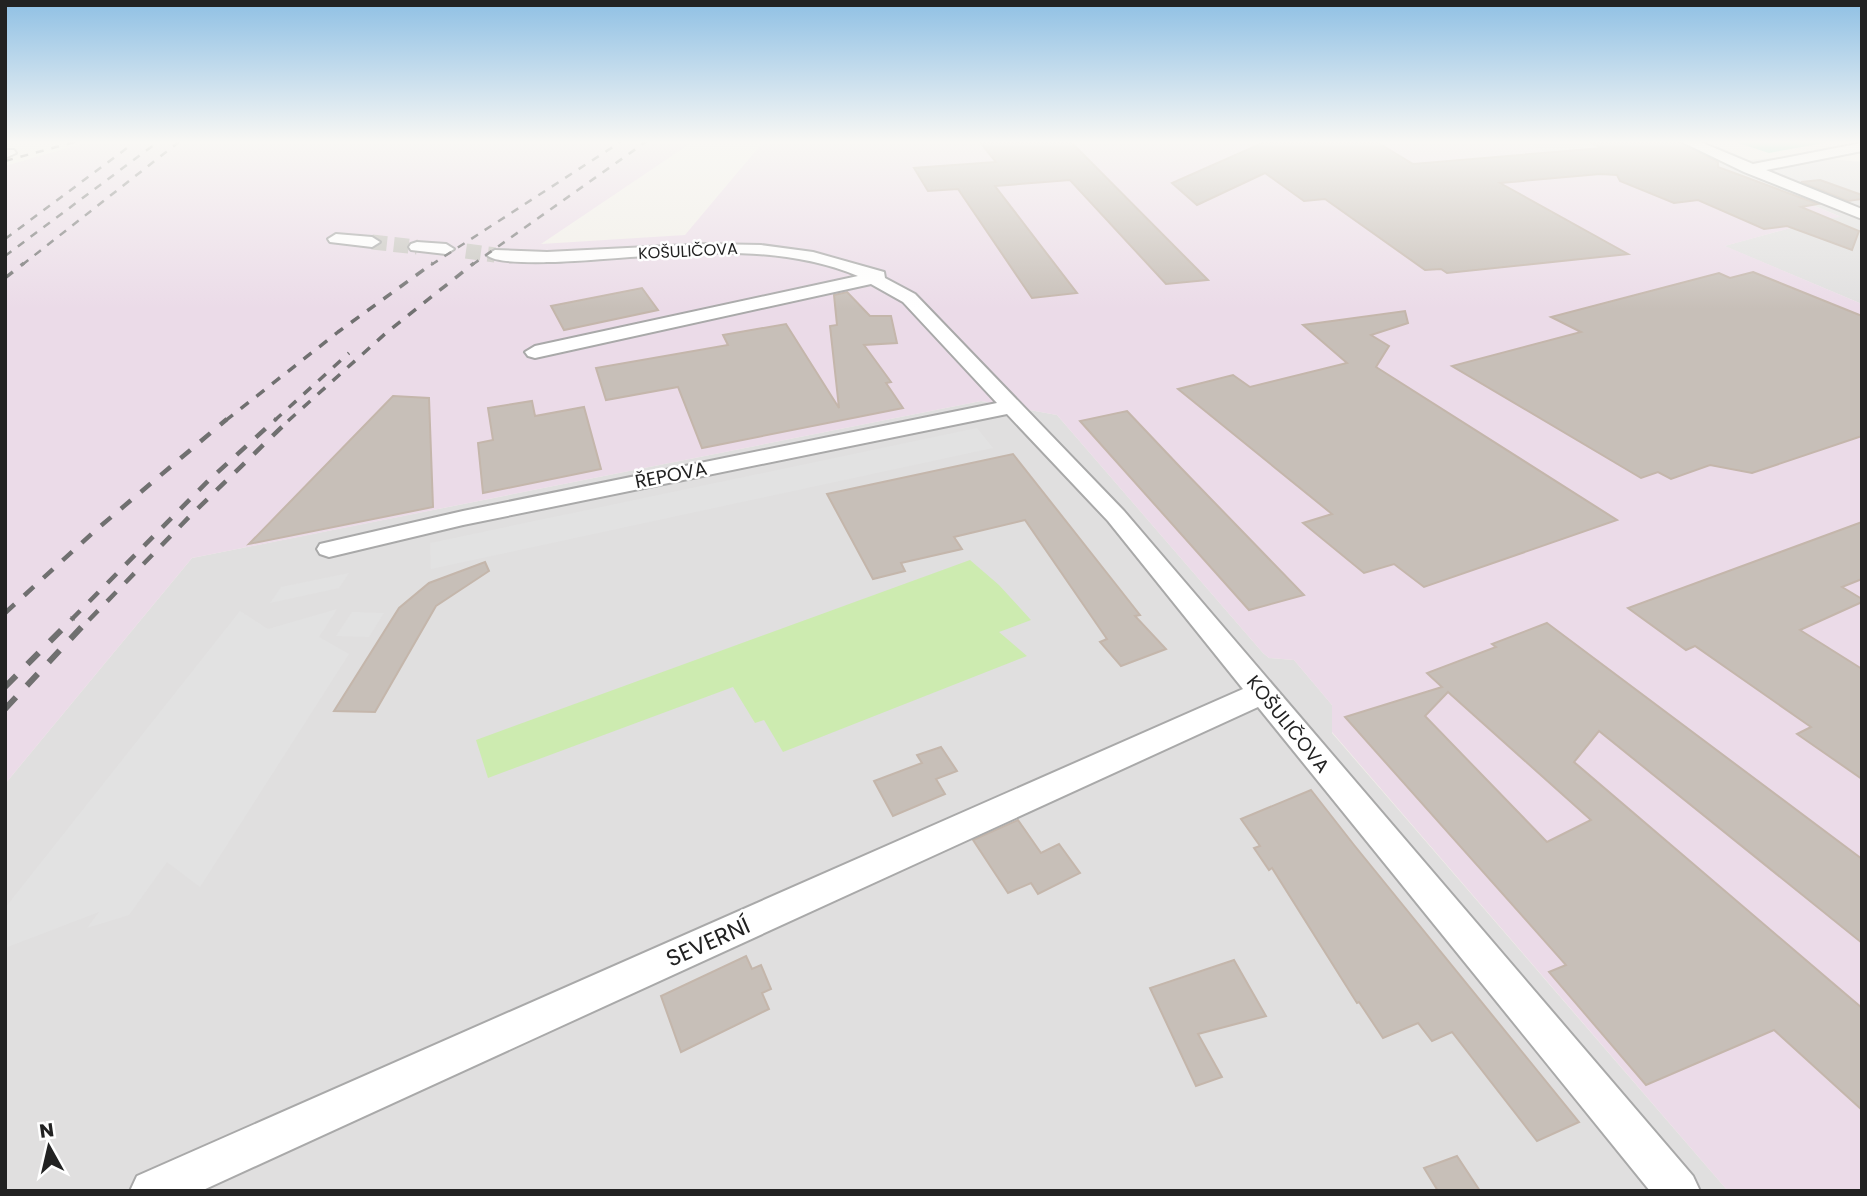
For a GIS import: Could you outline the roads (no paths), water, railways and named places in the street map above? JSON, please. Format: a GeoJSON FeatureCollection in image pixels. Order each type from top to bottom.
{"type":"FeatureCollection","features":[{"type":"Feature","properties":{"kind":"street"},"geometry":{"type":"LineString","coordinates":[[1817,197],[1862,215]]}},
{"type":"Feature","properties":{"kind":"street"},"geometry":{"type":"LineString","coordinates":[[336,239],[372,242]]}},
{"type":"Feature","properties":{"kind":"street"},"geometry":{"type":"LineString","coordinates":[[417,247],[446,249]]}},
{"type":"Feature","properties":{"kind":"street","name":"KOŠULIČOVA"},"geometry":{"type":"LineString","coordinates":[[495,255],[562,258],[737,248],[830,260],[878,276],[909,298],[1116,516],[1678,1191]]}},
{"type":"Feature","properties":{"kind":"street"},"geometry":{"type":"LineString","coordinates":[[535,352],[566,355],[878,276]]}},
{"type":"Feature","properties":{"kind":"street","name":"ŘEPOVA"},"geometry":{"type":"LineString","coordinates":[[329,549],[463,518],[1014,406]]}},
{"type":"Feature","properties":{"kind":"street","name":"SEVERNÍ"},"geometry":{"type":"LineString","coordinates":[[152,1191],[1263,692]]}},
{"type":"Feature","properties":{"kind":"tunnel"},"geometry":{"type":"LineString","coordinates":[[372,242],[417,247]]}},
{"type":"Feature","properties":{"kind":"tunnel"},"geometry":{"type":"LineString","coordinates":[[466,251],[495,255]]}},
{"type":"Feature","properties":{"kind":"railway"},"geometry":{"type":"LineString","coordinates":[[5,239],[62,197]]}},
{"type":"Feature","properties":{"kind":"railway"},"geometry":{"type":"LineString","coordinates":[[5,256],[84,197]]}},
{"type":"Feature","properties":{"kind":"railway"},"geometry":{"type":"LineString","coordinates":[[22,265],[109,197]]}},
{"type":"Feature","properties":{"kind":"railway"},"geometry":{"type":"LineString","coordinates":[[431,265],[536,197]]}},
{"type":"Feature","properties":{"kind":"railway"},"geometry":{"type":"LineString","coordinates":[[472,265],[568,197]]}},
{"type":"Feature","properties":{"kind":"railway"},"geometry":{"type":"LineString","coordinates":[[5,278],[24,263]]}},
{"type":"Feature","properties":{"kind":"railway"},"geometry":{"type":"LineString","coordinates":[[225,421],[338,332],[433,263]]}},
{"type":"Feature","properties":{"kind":"railway"},"geometry":{"type":"LineString","coordinates":[[288,421],[386,333],[474,263]]}},
{"type":"Feature","properties":{"kind":"railway"},"geometry":{"type":"LineString","coordinates":[[274,421],[349,353]]}},
{"type":"Feature","properties":{"kind":"railway"},"geometry":{"type":"LineString","coordinates":[[5,613],[97,529],[227,419]]}},
{"type":"Feature","properties":{"kind":"railway"},"geometry":{"type":"LineString","coordinates":[[71,620],[209,480],[276,419]]}},
{"type":"Feature","properties":{"kind":"railway"},"geometry":{"type":"LineString","coordinates":[[89,620],[190,516],[290,419]]}},
{"type":"Feature","properties":{"kind":"railway"},"geometry":{"type":"LineString","coordinates":[[5,687],[73,618]]}},
{"type":"Feature","properties":{"kind":"railway"},"geometry":{"type":"LineString","coordinates":[[5,709],[90,618]]}}]}
